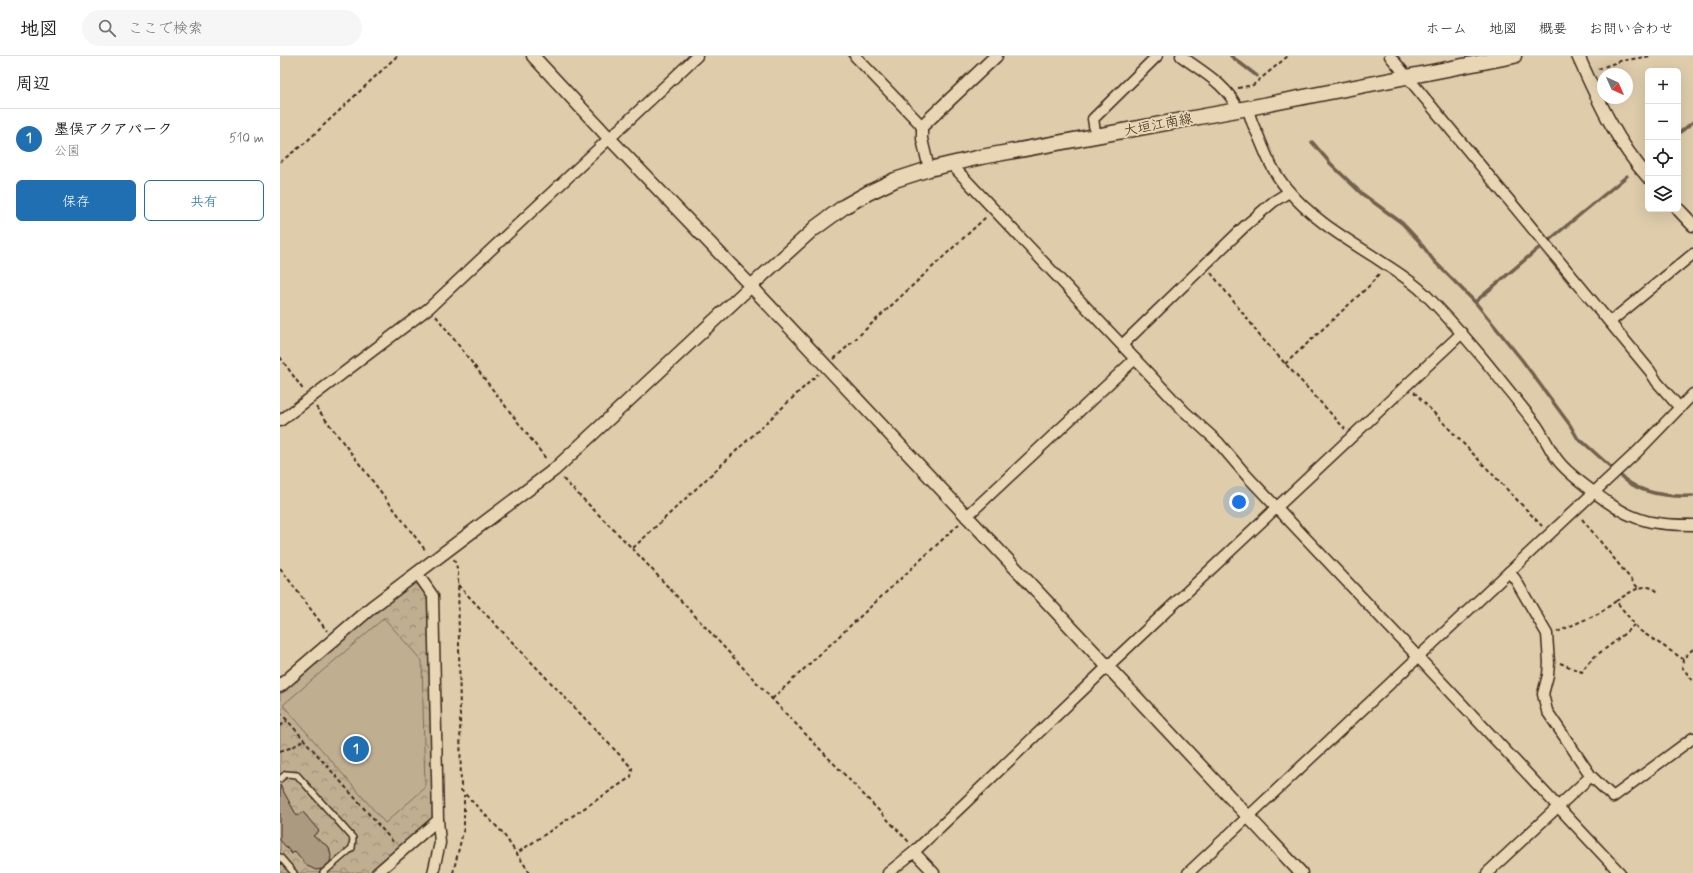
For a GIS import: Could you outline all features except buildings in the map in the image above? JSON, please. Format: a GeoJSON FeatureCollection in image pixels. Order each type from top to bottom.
{"type":"FeatureCollection","features":[{"type":"Feature","properties":{"kind":"main road","name":"大垣江南線"},"geometry":{"type":"LineString","coordinates":[[815,228],[845,206],[868,193],[895,180],[928,169],[1514,56]]}},
{"type":"Feature","properties":{"kind":"street"},"geometry":{"type":"LineString","coordinates":[[533,56],[1301,873]]}},
{"type":"Feature","properties":{"kind":"street"},"geometry":{"type":"LineString","coordinates":[[280,421],[429,308],[697,56]]}},
{"type":"Feature","properties":{"kind":"street"},"geometry":{"type":"LineString","coordinates":[[855,56],[922,126],[922,139],[928,169]]}},
{"type":"Feature","properties":{"kind":"street"},"geometry":{"type":"LineString","coordinates":[[922,126],[996,56]]}},
{"type":"Feature","properties":{"kind":"street"},"geometry":{"type":"LineString","coordinates":[[1096,137],[1093,119],[1157,56]]}},
{"type":"Feature","properties":{"kind":"street"},"geometry":{"type":"LineString","coordinates":[[1180,56],[1226,91],[1243,109],[1251,122],[1277,178],[1304,208],[1324,224],[1412,282],[1462,333],[1536,425],[1558,462],[1572,475],[1608,502],[1636,518],[1660,524],[1693,525]]}},
{"type":"Feature","properties":{"kind":"street"},"geometry":{"type":"LineString","coordinates":[[1390,56],[1610,322],[1650,371],[1657,382],[1680,408]]}},
{"type":"Feature","properties":{"kind":"street"},"geometry":{"type":"LineString","coordinates":[[1578,56],[1599,103],[1636,164],[1647,176]]}},
{"type":"Feature","properties":{"kind":"street"},"geometry":{"type":"LineString","coordinates":[[951,164],[1184,411],[1218,442],[1276,508],[1620,873]]}},
{"type":"Feature","properties":{"kind":"street"},"geometry":{"type":"LineString","coordinates":[[1122,345],[1256,216],[1273,202],[1289,192]]}},
{"type":"Feature","properties":{"kind":"street"},"geometry":{"type":"LineString","coordinates":[[1681,212],[1693,226]]}},
{"type":"Feature","properties":{"kind":"street"},"geometry":{"type":"LineString","coordinates":[[280,686],[372,607],[554,470],[750,286],[815,228]]}},
{"type":"Feature","properties":{"kind":"street"},"geometry":{"type":"LineString","coordinates":[[1610,322],[1693,254]]}},
{"type":"Feature","properties":{"kind":"street"},"geometry":{"type":"LineString","coordinates":[[888,873],[915,851],[1107,667],[1462,333]]}},
{"type":"Feature","properties":{"kind":"street"},"geometry":{"type":"LineString","coordinates":[[966,517],[1135,359]]}},
{"type":"Feature","properties":{"kind":"street"},"geometry":{"type":"LineString","coordinates":[[1188,873],[1638,451],[1693,394]]}},
{"type":"Feature","properties":{"kind":"street"},"geometry":{"type":"LineString","coordinates":[[1509,572],[1515,579],[1547,634],[1548,675],[1544,694],[1547,711],[1591,776],[1613,797],[1693,738]]}},
{"type":"Feature","properties":{"kind":"street"},"geometry":{"type":"LineString","coordinates":[[417,573],[433,596],[438,820],[440,843],[433,873]]}},
{"type":"Feature","properties":{"kind":"street"},"geometry":{"type":"LineString","coordinates":[[1487,873],[1591,776]]}},
{"type":"Feature","properties":{"kind":"street"},"geometry":{"type":"LineString","coordinates":[[377,873],[438,820]]}},
{"type":"Feature","properties":{"kind":"street"},"geometry":{"type":"LineString","coordinates":[[915,851],[934,873]]}},
{"type":"Feature","properties":{"kind":"lane"},"geometry":{"type":"LineString","coordinates":[[280,779],[286,774],[297,775],[353,838],[352,848],[323,873]]}},
{"type":"Feature","properties":{"kind":"lane"},"geometry":{"type":"LineString","coordinates":[[280,857],[294,873]]}},
{"type":"Feature","properties":{"kind":"path"},"geometry":{"type":"LineString","coordinates":[[280,162],[305,143],[397,56]]}},
{"type":"Feature","properties":{"kind":"path"},"geometry":{"type":"LineString","coordinates":[[1226,91],[1253,85],[1288,56]]}},
{"type":"Feature","properties":{"kind":"path"},"geometry":{"type":"LineString","coordinates":[[1601,68],[1620,61],[1651,56]]}},
{"type":"Feature","properties":{"kind":"path"},"geometry":{"type":"LineString","coordinates":[[633,549],[994,210]]}},
{"type":"Feature","properties":{"kind":"path"},"geometry":{"type":"LineString","coordinates":[[1285,364],[1369,286],[1386,265]]}},
{"type":"Feature","properties":{"kind":"path"},"geometry":{"type":"LineString","coordinates":[[1205,266],[1241,309],[1259,335],[1351,436]]}},
{"type":"Feature","properties":{"kind":"path"},"geometry":{"type":"LineString","coordinates":[[429,308],[554,470],[633,549],[915,851]]}},
{"type":"Feature","properties":{"kind":"path"},"geometry":{"type":"LineString","coordinates":[[280,357],[309,398],[433,560]]}},
{"type":"Feature","properties":{"kind":"path"},"geometry":{"type":"LineString","coordinates":[[1407,384],[1550,534]]}},
{"type":"Feature","properties":{"kind":"path"},"geometry":{"type":"LineString","coordinates":[[1575,510],[1638,588]]}},
{"type":"Feature","properties":{"kind":"path"},"geometry":{"type":"LineString","coordinates":[[772,699],[966,517]]}},
{"type":"Feature","properties":{"kind":"path"},"geometry":{"type":"LineString","coordinates":[[448,549],[454,558],[458,571],[461,790],[502,832],[530,873]]}},
{"type":"Feature","properties":{"kind":"path"},"geometry":{"type":"LineString","coordinates":[[280,568],[333,639]]}},
{"type":"Feature","properties":{"kind":"path"},"geometry":{"type":"LineString","coordinates":[[458,585],[632,768],[631,777],[517,853]]}},
{"type":"Feature","properties":{"kind":"path"},"geometry":{"type":"LineString","coordinates":[[1547,634],[1552,634],[1600,613],[1616,601],[1641,586],[1649,586],[1659,593]]}},
{"type":"Feature","properties":{"kind":"path"},"geometry":{"type":"LineString","coordinates":[[1616,601],[1639,630],[1683,659]]}},
{"type":"Feature","properties":{"kind":"path"},"geometry":{"type":"LineString","coordinates":[[1548,657],[1554,658],[1563,665],[1582,672],[1595,655],[1634,625]]}},
{"type":"Feature","properties":{"kind":"path"},"geometry":{"type":"LineString","coordinates":[[1693,649],[1683,659],[1682,667],[1693,681]]}},
{"type":"Feature","properties":{"kind":"path"},"geometry":{"type":"LineString","coordinates":[[280,712],[402,852]]}},
{"type":"Feature","properties":{"kind":"path"},"geometry":{"type":"LineString","coordinates":[[280,726],[287,720]]}},
{"type":"Feature","properties":{"kind":"path"},"geometry":{"type":"LineString","coordinates":[[280,751],[303,740]]}},
{"type":"Feature","properties":{"kind":"path"},"geometry":{"type":"LineString","coordinates":[[453,873],[464,828],[464,794]]}},
{"type":"Feature","properties":{"kind":"green space"},"geometry":{"type":"Polygon","coordinates":[[[412,584],[419,585],[427,597],[434,805],[431,821],[369,873],[280,873],[280,694],[386,603],[412,584]]]}},
{"type":"Feature","properties":{"kind":"green space"},"geometry":{"type":"Polygon","coordinates":[[[384,618],[422,661],[425,788],[385,823],[283,705],[384,618]]]}},
{"type":"Feature","properties":{"kind":"waterway"},"geometry":{"type":"LineString","coordinates":[[1231,56],[1257,76]]}},
{"type":"Feature","properties":{"kind":"waterway"},"geometry":{"type":"LineString","coordinates":[[1681,132],[1693,122]]}},
{"type":"Feature","properties":{"kind":"waterway"},"geometry":{"type":"LineString","coordinates":[[1312,142],[1331,164],[1361,193],[1402,223],[1419,241],[1434,261],[1475,302],[1522,360],[1570,425],[1578,439],[1613,469]]}},
{"type":"Feature","properties":{"kind":"waterway"},"geometry":{"type":"LineString","coordinates":[[1548,241],[1627,176]]}},
{"type":"Feature","properties":{"kind":"waterway"},"geometry":{"type":"LineString","coordinates":[[1475,302],[1540,247],[1572,286]]}},
{"type":"Feature","properties":{"kind":"waterway"},"geometry":{"type":"LineString","coordinates":[[1619,474],[1634,486],[1653,493],[1673,496],[1693,496]]}},
{"type":"Feature","properties":{"kind":"place","name":"墨俣アクアパーク"},"geometry":{"type":"Point","coordinates":[356,749]}}]}
